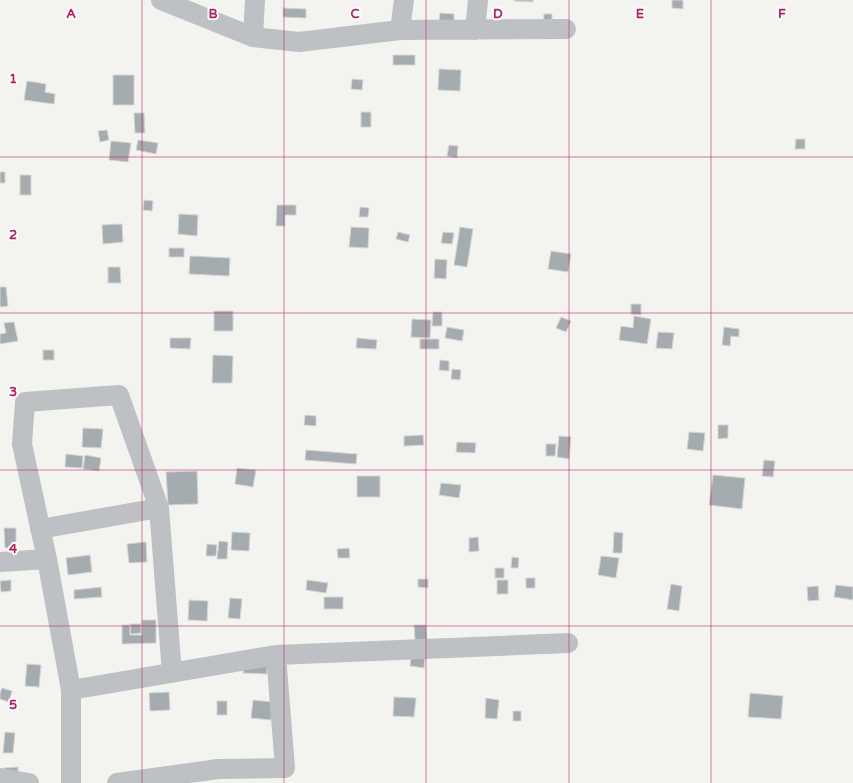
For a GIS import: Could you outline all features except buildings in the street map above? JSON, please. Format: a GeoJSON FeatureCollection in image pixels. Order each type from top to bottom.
{"type":"FeatureCollection","features":[{"type":"Feature","properties":{"kind":"street"},"geometry":{"type":"LineString","coordinates":[[160,0],[253,37],[299,42],[400,30],[566,29]]}},
{"type":"Feature","properties":{"kind":"street"},"geometry":{"type":"LineString","coordinates":[[253,37],[255,0]]}},
{"type":"Feature","properties":{"kind":"street"},"geometry":{"type":"LineString","coordinates":[[400,30],[404,0]]}},
{"type":"Feature","properties":{"kind":"street"},"geometry":{"type":"LineString","coordinates":[[475,30],[478,0]]}},
{"type":"Feature","properties":{"kind":"street"},"geometry":{"type":"LineString","coordinates":[[71,783],[71,690],[47,559],[22,444],[25,402],[119,395],[159,508],[172,673]]}},
{"type":"Feature","properties":{"kind":"street"},"geometry":{"type":"LineString","coordinates":[[40,529],[159,508]]}},
{"type":"Feature","properties":{"kind":"street"},"geometry":{"type":"LineString","coordinates":[[0,562],[47,559]]}},
{"type":"Feature","properties":{"kind":"street"},"geometry":{"type":"LineString","coordinates":[[71,690],[276,655],[568,643]]}},
{"type":"Feature","properties":{"kind":"street"},"geometry":{"type":"LineString","coordinates":[[117,783],[218,768],[284,776],[276,655]]}},
{"type":"Feature","properties":{"kind":"street"},"geometry":{"type":"LineString","coordinates":[[0,778],[30,783]]}}]}
